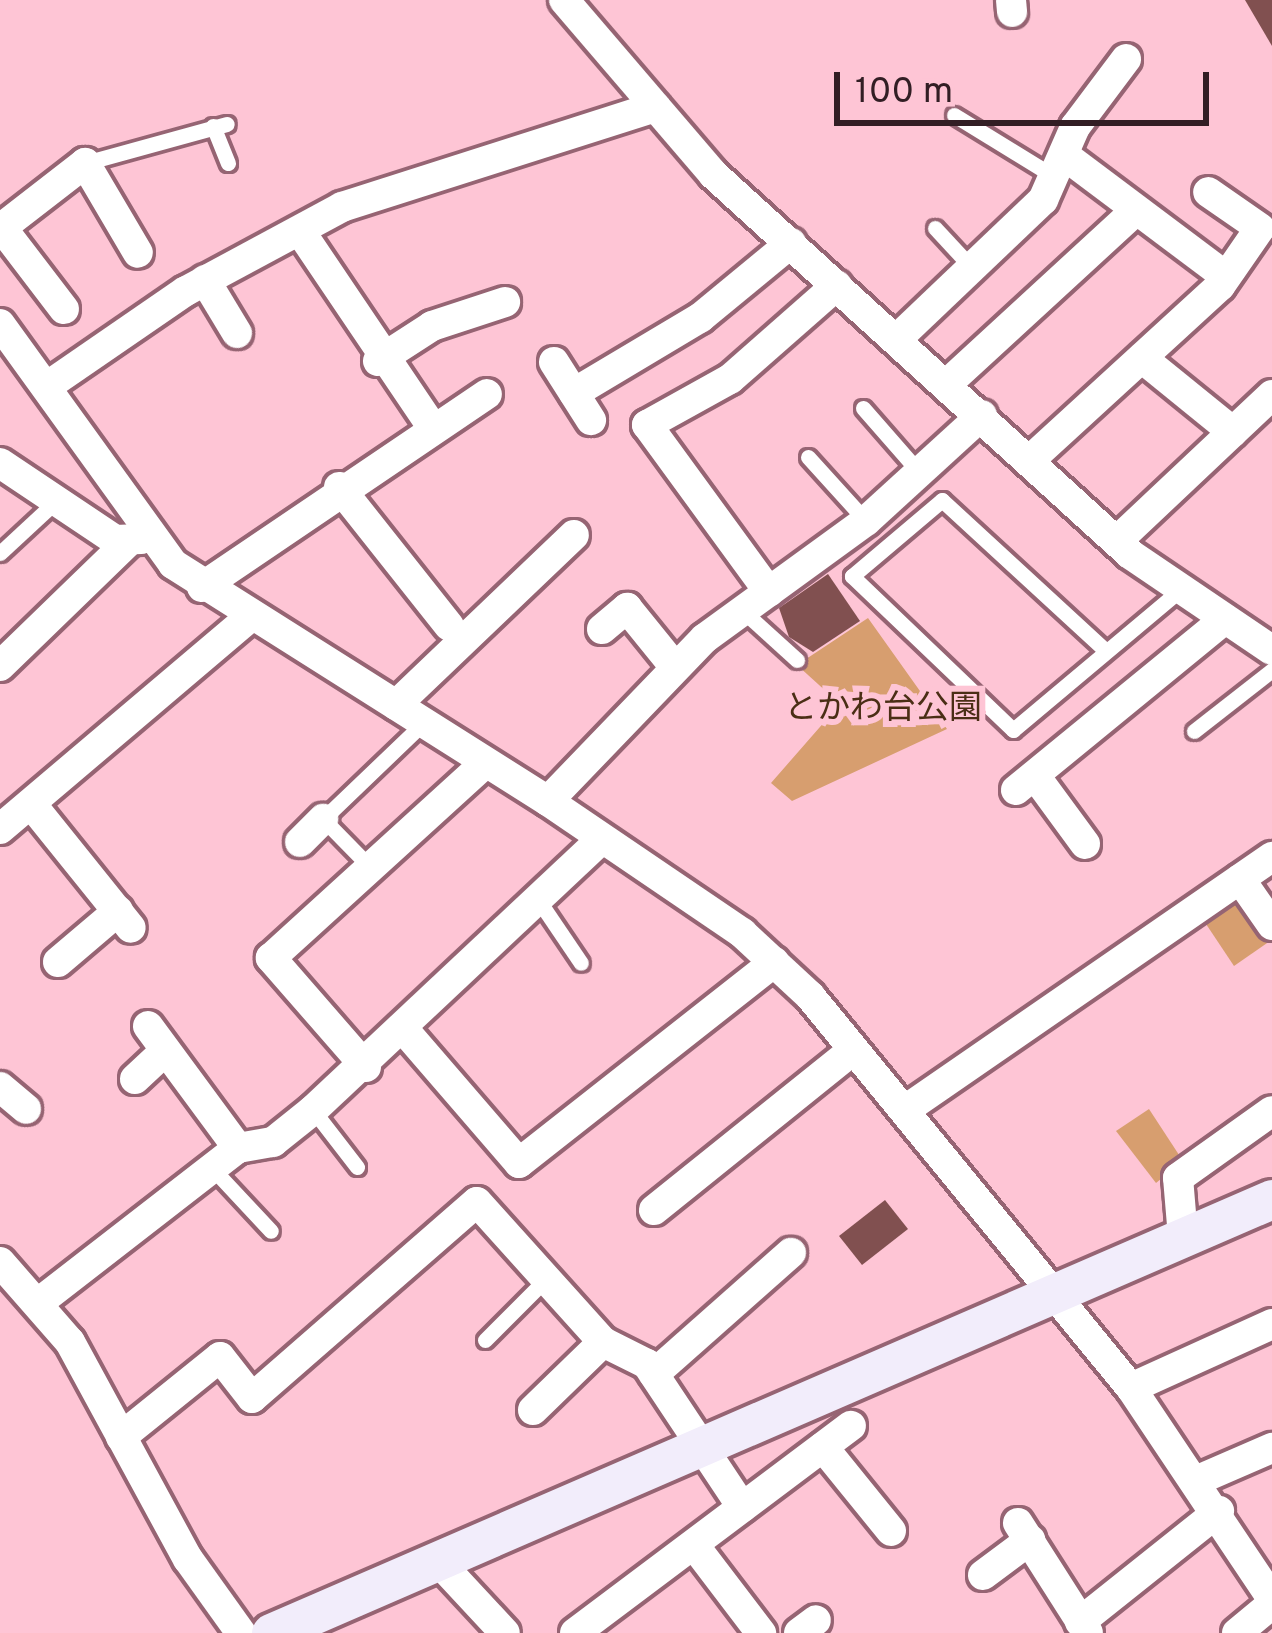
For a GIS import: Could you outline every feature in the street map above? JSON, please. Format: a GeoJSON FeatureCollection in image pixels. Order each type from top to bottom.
{"type":"FeatureCollection","features":[{"type":"Feature","properties":{"kind":"street"},"geometry":{"type":"LineString","coordinates":[[564,0],[655,107],[791,243],[1117,541],[1272,650]]}},
{"type":"Feature","properties":{"kind":"street"},"geometry":{"type":"LineString","coordinates":[[899,337],[972,268],[1059,166],[1126,59]]}},
{"type":"Feature","properties":{"kind":"street"},"geometry":{"type":"LineString","coordinates":[[49,385],[205,280],[300,230],[655,107]]}},
{"type":"Feature","properties":{"kind":"street"},"geometry":{"type":"LineString","coordinates":[[64,308],[1,228],[85,163],[138,254]]}},
{"type":"Feature","properties":{"kind":"street"},"geometry":{"type":"LineString","coordinates":[[1059,166],[1224,275]]}},
{"type":"Feature","properties":{"kind":"street"},"geometry":{"type":"LineString","coordinates":[[1030,460],[1142,358],[1266,232],[1208,192]]}},
{"type":"Feature","properties":{"kind":"street"},"geometry":{"type":"LineString","coordinates":[[948,383],[1133,213]]}},
{"type":"Feature","properties":{"kind":"street"},"geometry":{"type":"LineString","coordinates":[[300,230],[378,361],[434,428]]}},
{"type":"Feature","properties":{"kind":"street"},"geometry":{"type":"LineString","coordinates":[[554,362],[582,407],[791,243]]}},
{"type":"Feature","properties":{"kind":"street"},"geometry":{"type":"LineString","coordinates":[[205,280],[237,333]]}},
{"type":"Feature","properties":{"kind":"street"},"geometry":{"type":"LineString","coordinates":[[769,592],[647,425],[730,379],[837,285]]}},
{"type":"Feature","properties":{"kind":"street"},"geometry":{"type":"LineString","coordinates":[[378,361],[432,326],[505,302]]}},
{"type":"Feature","properties":{"kind":"street"},"geometry":{"type":"LineString","coordinates":[[0,324],[49,385],[142,539]]}},
{"type":"Feature","properties":{"kind":"street"},"geometry":{"type":"LineString","coordinates":[[1142,358],[1233,432]]}},
{"type":"Feature","properties":{"kind":"street"},"geometry":{"type":"LineString","coordinates":[[202,587],[339,487],[487,394]]}},
{"type":"Feature","properties":{"kind":"street"},"geometry":{"type":"LineString","coordinates":[[1117,541],[1272,395]]}},
{"type":"Feature","properties":{"kind":"street"},"geometry":{"type":"LineString","coordinates":[[548,801],[674,666],[922,476],[982,415]]}},
{"type":"Feature","properties":{"kind":"street"},"geometry":{"type":"LineString","coordinates":[[0,463],[58,499],[142,539],[250,618],[548,801],[598,842],[774,962],[905,1110],[1055,1293],[1220,1511],[1268,1588],[1237,1633]]}},
{"type":"Feature","properties":{"kind":"street"},"geometry":{"type":"LineString","coordinates":[[339,487],[449,626]]}},
{"type":"Feature","properties":{"kind":"street"},"geometry":{"type":"LineString","coordinates":[[396,705],[574,535]]}},
{"type":"Feature","properties":{"kind":"street"},"geometry":{"type":"LineString","coordinates":[[0,665],[48,638],[142,539]]}},
{"type":"Feature","properties":{"kind":"street"},"geometry":{"type":"LineString","coordinates":[[602,629],[627,608],[674,666]]}},
{"type":"Feature","properties":{"kind":"street"},"geometry":{"type":"LineString","coordinates":[[0,829],[36,810],[250,618]]}},
{"type":"Feature","properties":{"kind":"street"},"geometry":{"type":"LineString","coordinates":[[1085,844],[1026,783],[1121,721],[1226,619]]}},
{"type":"Feature","properties":{"kind":"street"},"geometry":{"type":"LineString","coordinates":[[365,1067],[271,958],[373,870],[484,764]]}},
{"type":"Feature","properties":{"kind":"street"},"geometry":{"type":"LineString","coordinates":[[36,810],[124,919],[58,962]]}},
{"type":"Feature","properties":{"kind":"street"},"geometry":{"type":"LineString","coordinates":[[300,842],[323,819]]}},
{"type":"Feature","properties":{"kind":"street"},"geometry":{"type":"LineString","coordinates":[[42,1300],[238,1148],[273,1142],[313,1110],[406,1032],[541,904],[598,842]]}},
{"type":"Feature","properties":{"kind":"street"},"geometry":{"type":"LineString","coordinates":[[905,1110],[1272,857]]}},
{"type":"Feature","properties":{"kind":"street"},"geometry":{"type":"LineString","coordinates":[[1240,879],[1272,926]]}},
{"type":"Feature","properties":{"kind":"street"},"geometry":{"type":"LineString","coordinates":[[406,1032],[518,1163],[774,962]]}},
{"type":"Feature","properties":{"kind":"street"},"geometry":{"type":"LineString","coordinates":[[135,1079],[156,1039],[238,1148]]}},
{"type":"Feature","properties":{"kind":"street"},"geometry":{"type":"LineString","coordinates":[[654,1210],[852,1051]]}},
{"type":"Feature","properties":{"kind":"street"},"geometry":{"type":"LineString","coordinates":[[0,1087],[26,1109]]}},
{"type":"Feature","properties":{"kind":"street"},"geometry":{"type":"LineString","coordinates":[[1183,1237],[1178,1178],[1272,1112]]}},
{"type":"Feature","properties":{"kind":"street"},"geometry":{"type":"LineString","coordinates":[[271,1633],[1272,1199]]}},
{"type":"Feature","properties":{"kind":"street"},"geometry":{"type":"LineString","coordinates":[[121,1437],[213,1346],[252,1398],[477,1202],[603,1342],[654,1374],[742,1507]]}},
{"type":"Feature","properties":{"kind":"street"},"geometry":{"type":"LineString","coordinates":[[654,1374],[791,1253]]}},
{"type":"Feature","properties":{"kind":"street"},"geometry":{"type":"LineString","coordinates":[[0,1262],[42,1300],[241,1633]]}},
{"type":"Feature","properties":{"kind":"street"},"geometry":{"type":"LineString","coordinates":[[1131,1388],[1272,1324]]}},
{"type":"Feature","properties":{"kind":"street"},"geometry":{"type":"LineString","coordinates":[[533,1410],[603,1342]]}},
{"type":"Feature","properties":{"kind":"street"},"geometry":{"type":"LineString","coordinates":[[588,1630],[851,1426]]}},
{"type":"Feature","properties":{"kind":"street"},"geometry":{"type":"LineString","coordinates":[[823,1447],[891,1531]]}},
{"type":"Feature","properties":{"kind":"street"},"geometry":{"type":"LineString","coordinates":[[1198,1480],[1272,1448]]}},
{"type":"Feature","properties":{"kind":"street"},"geometry":{"type":"LineString","coordinates":[[983,1574],[1024,1532],[1084,1627],[1220,1511]]}},
{"type":"Feature","properties":{"kind":"street"},"geometry":{"type":"LineString","coordinates":[[694,1545],[761,1633]]}},
{"type":"Feature","properties":{"kind":"street"},"geometry":{"type":"LineString","coordinates":[[438,1561],[506,1633]]}},
{"type":"Feature","properties":{"kind":"lane"},"geometry":{"type":"LineString","coordinates":[[954,115],[1059,166]]}},
{"type":"Feature","properties":{"kind":"lane"},"geometry":{"type":"LineString","coordinates":[[85,163],[220,125],[228,163]]}},
{"type":"Feature","properties":{"kind":"lane"},"geometry":{"type":"LineString","coordinates":[[935,228],[972,268]]}},
{"type":"Feature","properties":{"kind":"lane"},"geometry":{"type":"LineString","coordinates":[[863,408],[922,476]]}},
{"type":"Feature","properties":{"kind":"lane"},"geometry":{"type":"LineString","coordinates":[[808,457],[866,520]]}},
{"type":"Feature","properties":{"kind":"lane"},"geometry":{"type":"LineString","coordinates":[[0,553],[58,499]]}},
{"type":"Feature","properties":{"kind":"lane"},"geometry":{"type":"LineString","coordinates":[[1106,651],[942,500],[852,576],[1013,730],[1181,589]]}},
{"type":"Feature","properties":{"kind":"lane"},"geometry":{"type":"LineString","coordinates":[[743,611],[797,660]]}},
{"type":"Feature","properties":{"kind":"lane"},"geometry":{"type":"LineString","coordinates":[[1194,731],[1272,670]]}},
{"type":"Feature","properties":{"kind":"lane"},"geometry":{"type":"LineString","coordinates":[[373,870],[323,819],[423,723]]}},
{"type":"Feature","properties":{"kind":"lane"},"geometry":{"type":"LineString","coordinates":[[541,904],[581,963]]}},
{"type":"Feature","properties":{"kind":"lane"},"geometry":{"type":"LineString","coordinates":[[313,1110],[357,1167]]}},
{"type":"Feature","properties":{"kind":"lane"},"geometry":{"type":"LineString","coordinates":[[212,1168],[271,1231]]}},
{"type":"Feature","properties":{"kind":"lane"},"geometry":{"type":"LineString","coordinates":[[484,1340],[544,1280]]}},
{"type":"Feature","properties":{"kind":"green space","name":"とかわ台公園"},"geometry":{"type":"Polygon","coordinates":[[[868,618],[947,729],[792,801],[771,783],[840,704],[797,665],[868,618]]]}},
{"type":"Feature","properties":{"kind":"green space"},"geometry":{"type":"Polygon","coordinates":[[[1231,898],[1270,941],[1234,966],[1202,918],[1231,898]]]}},
{"type":"Feature","properties":{"kind":"green space"},"geometry":{"type":"Polygon","coordinates":[[[1149,1109],[1183,1161],[1156,1183],[1116,1131],[1149,1109]]]}},
{"type":"Feature","properties":{"kind":"building"},"geometry":{"type":"Polygon","coordinates":[[[1245,0],[1272,0],[1272,46],[1245,0]]]}},
{"type":"Feature","properties":{"kind":"building"},"geometry":{"type":"Polygon","coordinates":[[[828,574],[860,621],[813,652],[789,637],[779,608],[828,574]]]}},
{"type":"Feature","properties":{"kind":"building"},"geometry":{"type":"Polygon","coordinates":[[[885,1200],[908,1229],[862,1265],[839,1236],[885,1200]]]}}]}
